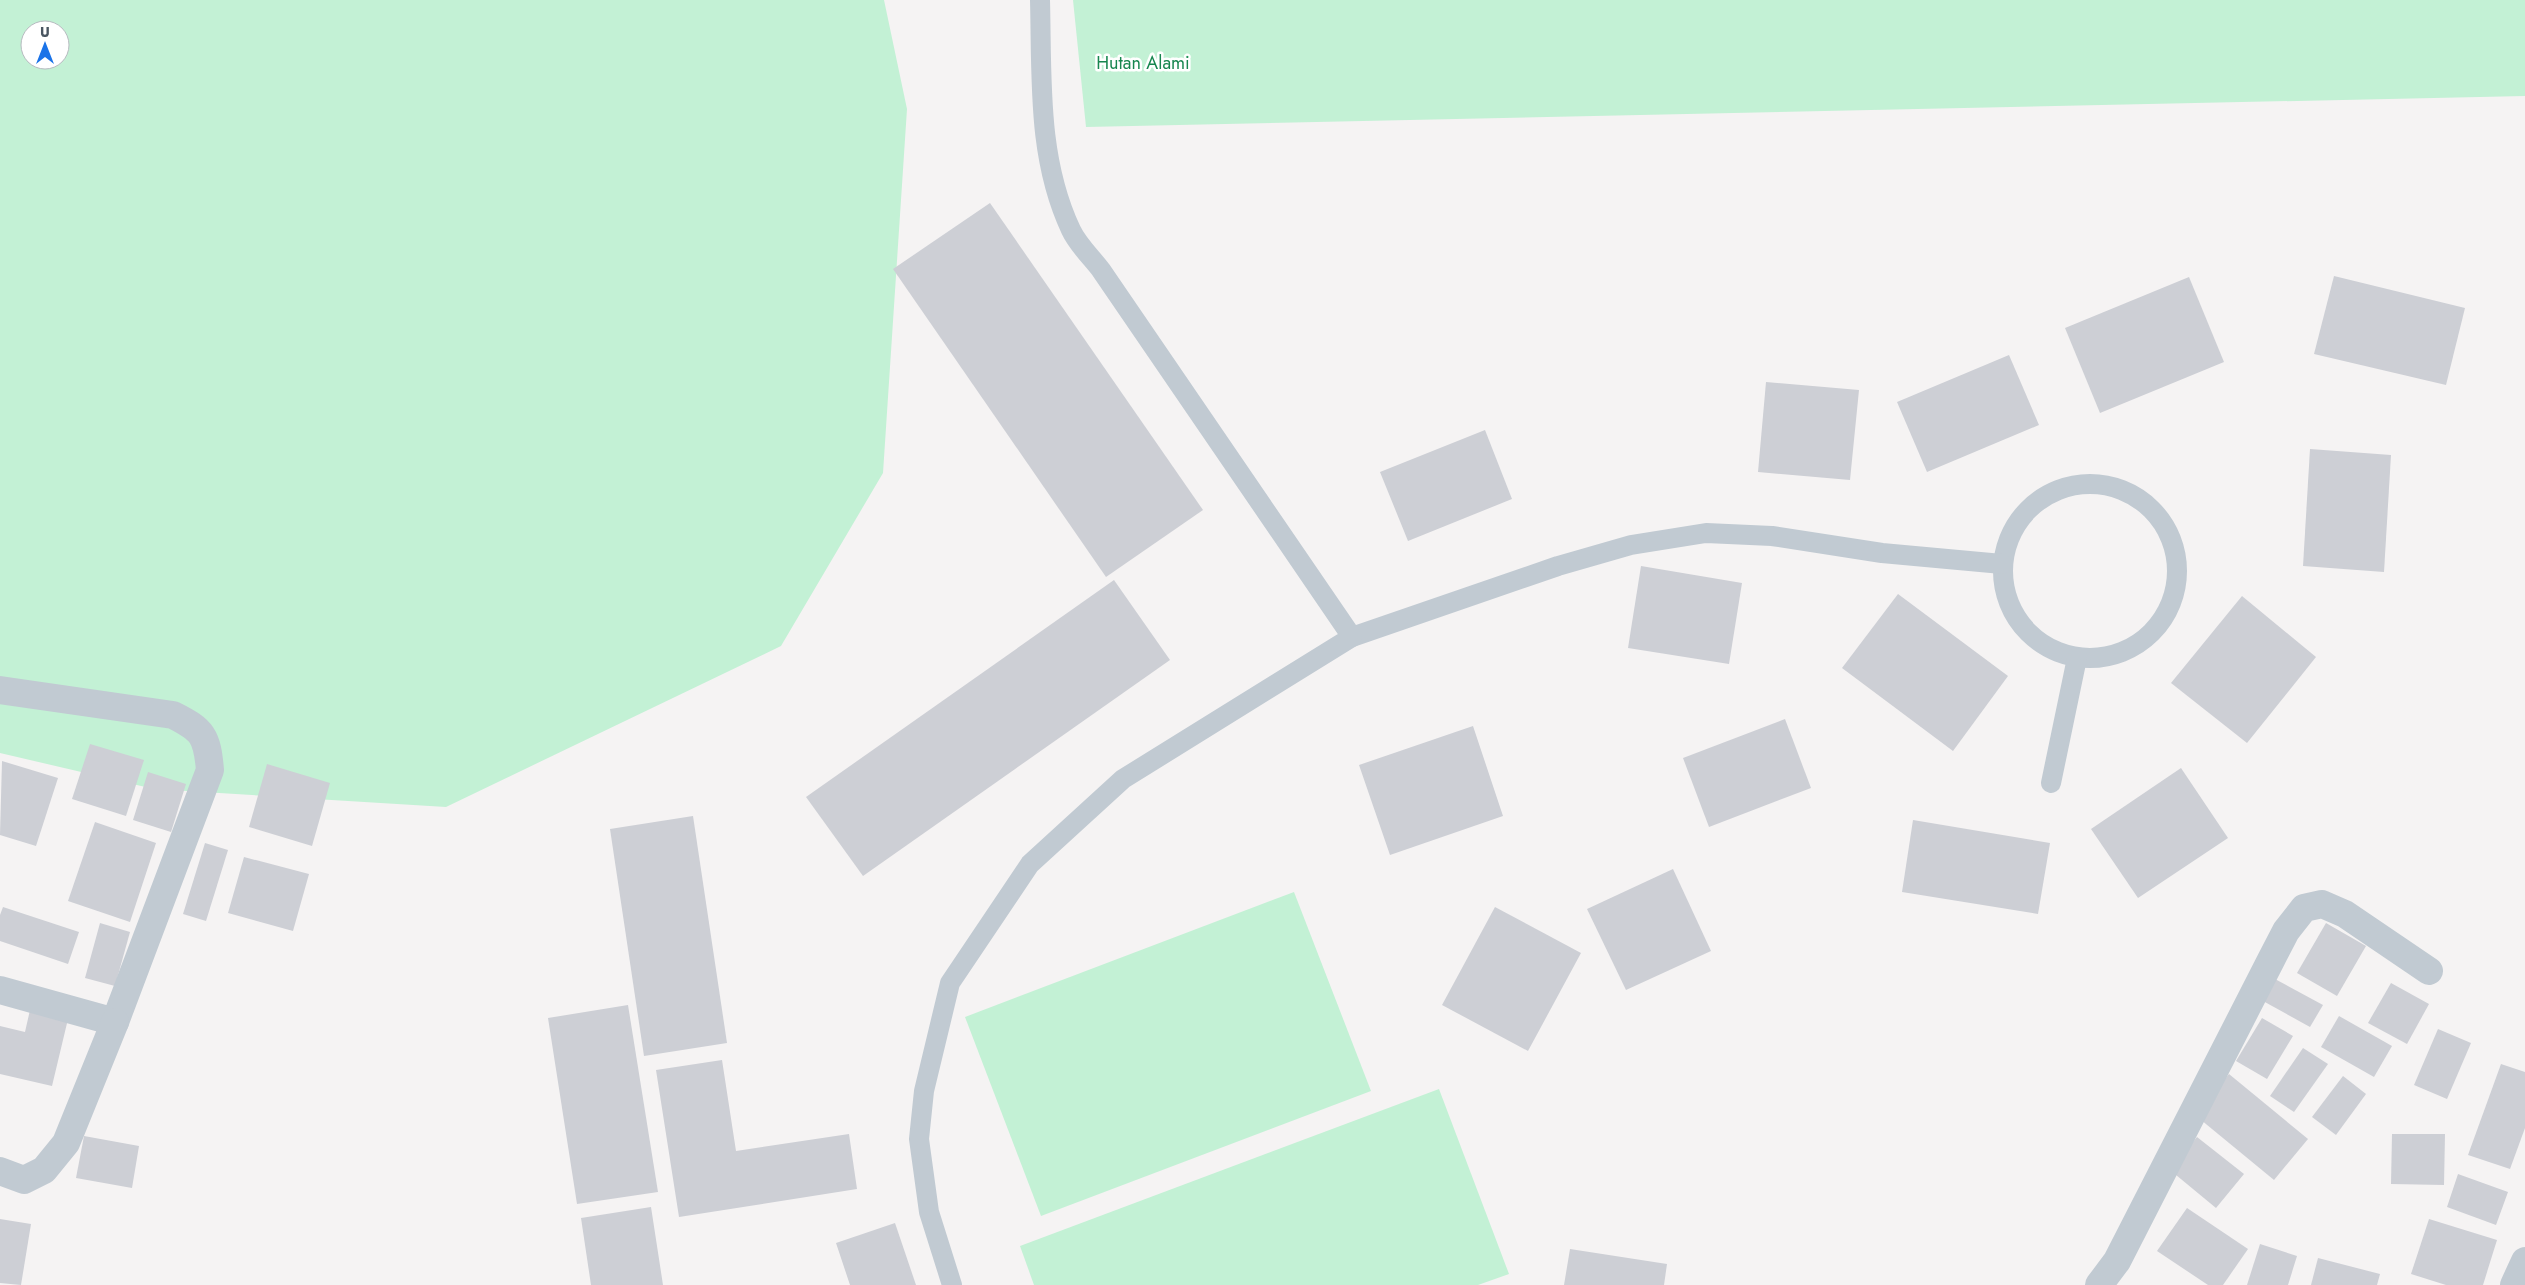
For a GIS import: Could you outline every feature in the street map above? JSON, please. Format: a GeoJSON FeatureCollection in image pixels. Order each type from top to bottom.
{"type":"FeatureCollection","features":[{"type":"Feature","properties":{"kind":"street"},"geometry":{"type":"LineString","coordinates":[[0,690],[173,715],[195,726],[208,745],[210,770],[115,1022],[66,1143],[44,1170],[24,1180],[0,1171]]}},
{"type":"Feature","properties":{"kind":"street"},"geometry":{"type":"LineString","coordinates":[[2099,1285],[2117,1261],[2270,960],[2286,931],[2304,908],[2322,904],[2345,914],[2429,971]]}},
{"type":"Feature","properties":{"kind":"street"},"geometry":{"type":"LineString","coordinates":[[0,990],[115,1022]]}},
{"type":"Feature","properties":{"kind":"street"},"geometry":{"type":"LineString","coordinates":[[2514,1285],[2525,1261]]}},
{"type":"Feature","properties":{"kind":"lane"},"geometry":{"type":"LineString","coordinates":[[1040,0],[1043,127],[1052,173],[1072,231],[1107,278],[1352,637]]}},
{"type":"Feature","properties":{"kind":"lane"},"geometry":{"type":"LineString","coordinates":[[2085,483],[2117,487],[2144,502],[2166,525],[2177,554],[2178,586],[2167,615],[2147,639],[2119,655],[2077,658],[2060,654],[2035,640],[2016,619],[2004,593],[2002,564],[2010,534],[2028,508],[2054,491],[2085,483]]}},
{"type":"Feature","properties":{"kind":"lane"},"geometry":{"type":"LineString","coordinates":[[952,1285],[929,1212],[919,1139],[924,1091],[950,983],[1030,864],[1122,779],[1352,637],[1558,566],[1622,547],[1706,532],[1772,536],[1882,553],[2002,564]]}},
{"type":"Feature","properties":{"kind":"lane"},"geometry":{"type":"LineString","coordinates":[[2051,782],[2077,658]]}},
{"type":"Feature","properties":{"kind":"green space"},"geometry":{"type":"Polygon","coordinates":[[[0,0],[884,0],[907,109],[883,473],[781,646],[446,807],[154,789],[0,753],[0,0]]]}},
{"type":"Feature","properties":{"kind":"green space","name":"Hutan Alami"},"geometry":{"type":"Polygon","coordinates":[[[1073,0],[2525,0],[2525,96],[1086,127],[1073,0]]]}},
{"type":"Feature","properties":{"kind":"green space"},"geometry":{"type":"Polygon","coordinates":[[[1294,892],[1371,1091],[1041,1216],[965,1017],[1294,892]]]}},
{"type":"Feature","properties":{"kind":"green space"},"geometry":{"type":"Polygon","coordinates":[[[1439,1089],[1509,1274],[1478,1285],[1034,1285],[1020,1246],[1439,1089]]]}},
{"type":"Feature","properties":{"kind":"building"},"geometry":{"type":"Polygon","coordinates":[[[990,203],[1203,510],[1106,577],[893,269],[990,203]]]}},
{"type":"Feature","properties":{"kind":"building"},"geometry":{"type":"Polygon","coordinates":[[[2334,276],[2465,308],[2446,385],[2314,354],[2334,276]]]}},
{"type":"Feature","properties":{"kind":"building"},"geometry":{"type":"Polygon","coordinates":[[[2189,277],[2224,362],[2100,413],[2065,328],[2189,277]]]}},
{"type":"Feature","properties":{"kind":"building"},"geometry":{"type":"Polygon","coordinates":[[[2009,355],[2039,425],[1927,472],[1897,402],[2009,355]]]}},
{"type":"Feature","properties":{"kind":"building"},"geometry":{"type":"Polygon","coordinates":[[[1766,382],[1859,390],[1850,480],[1758,472],[1766,382]]]}},
{"type":"Feature","properties":{"kind":"building"},"geometry":{"type":"Polygon","coordinates":[[[1485,430],[1512,499],[1408,541],[1380,472],[1485,430]]]}},
{"type":"Feature","properties":{"kind":"building"},"geometry":{"type":"Polygon","coordinates":[[[2310,449],[2391,455],[2384,572],[2303,566],[2310,449]]]}},
{"type":"Feature","properties":{"kind":"building"},"geometry":{"type":"Polygon","coordinates":[[[1641,566],[1742,583],[1729,664],[1628,648],[1641,566]]]}},
{"type":"Feature","properties":{"kind":"building"},"geometry":{"type":"Polygon","coordinates":[[[1114,580],[1170,660],[863,876],[806,797],[1114,580]]]}},
{"type":"Feature","properties":{"kind":"building"},"geometry":{"type":"Polygon","coordinates":[[[1898,594],[2008,676],[1953,751],[1842,668],[1898,594]]]}},
{"type":"Feature","properties":{"kind":"building"},"geometry":{"type":"Polygon","coordinates":[[[2242,596],[2316,657],[2247,743],[2171,683],[2242,596]]]}},
{"type":"Feature","properties":{"kind":"building"},"geometry":{"type":"Polygon","coordinates":[[[1785,719],[1811,788],[1709,827],[1683,758],[1785,719]]]}},
{"type":"Feature","properties":{"kind":"building"},"geometry":{"type":"Polygon","coordinates":[[[1473,726],[1503,816],[1390,855],[1359,765],[1473,726]]]}},
{"type":"Feature","properties":{"kind":"building"},"geometry":{"type":"Polygon","coordinates":[[[90,744],[144,760],[126,816],[72,799],[90,744]]]}},
{"type":"Feature","properties":{"kind":"building"},"geometry":{"type":"Polygon","coordinates":[[[2,761],[58,778],[36,846],[0,835],[2,761]]]}},
{"type":"Feature","properties":{"kind":"building"},"geometry":{"type":"Polygon","coordinates":[[[267,764],[330,783],[312,846],[249,827],[267,764]]]}},
{"type":"Feature","properties":{"kind":"building"},"geometry":{"type":"Polygon","coordinates":[[[2181,768],[2228,838],[2138,898],[2091,829],[2181,768]]]}},
{"type":"Feature","properties":{"kind":"building"},"geometry":{"type":"Polygon","coordinates":[[[148,772],[186,784],[171,832],[133,820],[148,772]]]}},
{"type":"Feature","properties":{"kind":"building"},"geometry":{"type":"Polygon","coordinates":[[[693,816],[727,1043],[644,1056],[610,829],[693,816]]]}},
{"type":"Feature","properties":{"kind":"building"},"geometry":{"type":"Polygon","coordinates":[[[1913,820],[2050,843],[2038,914],[1902,892],[1913,820]]]}},
{"type":"Feature","properties":{"kind":"building"},"geometry":{"type":"Polygon","coordinates":[[[95,822],[156,843],[130,922],[68,901],[95,822]]]}},
{"type":"Feature","properties":{"kind":"building"},"geometry":{"type":"Polygon","coordinates":[[[205,843],[228,850],[206,921],[183,914],[205,843]]]}},
{"type":"Feature","properties":{"kind":"building"},"geometry":{"type":"Polygon","coordinates":[[[244,857],[309,874],[293,931],[228,913],[244,857]]]}},
{"type":"Feature","properties":{"kind":"building"},"geometry":{"type":"Polygon","coordinates":[[[1673,869],[1711,951],[1626,990],[1587,909],[1673,869]]]}},
{"type":"Feature","properties":{"kind":"building"},"geometry":{"type":"Polygon","coordinates":[[[3,907],[79,932],[68,964],[0,941],[0,915],[3,907]]]}},
{"type":"Feature","properties":{"kind":"building"},"geometry":{"type":"Polygon","coordinates":[[[1495,907],[1581,953],[1528,1051],[1442,1005],[1495,907]]]}},
{"type":"Feature","properties":{"kind":"building"},"geometry":{"type":"Polygon","coordinates":[[[100,923],[130,932],[115,986],[85,978],[100,923]]]}},
{"type":"Feature","properties":{"kind":"building"},"geometry":{"type":"Polygon","coordinates":[[[2326,923],[2366,946],[2337,996],[2297,973],[2326,923]]]}},
{"type":"Feature","properties":{"kind":"building"},"geometry":{"type":"Polygon","coordinates":[[[2275,979],[2323,1005],[2310,1027],[2263,1001],[2275,979]]]}},
{"type":"Feature","properties":{"kind":"building"},"geometry":{"type":"Polygon","coordinates":[[[2391,983],[2429,1004],[2407,1044],[2368,1023],[2391,983]]]}},
{"type":"Feature","properties":{"kind":"building"},"geometry":{"type":"Polygon","coordinates":[[[628,1005],[658,1192],[577,1204],[548,1018],[628,1005]]]}},
{"type":"Feature","properties":{"kind":"building"},"geometry":{"type":"Polygon","coordinates":[[[30,1010],[68,1019],[52,1086],[0,1074],[0,1026],[25,1032],[30,1010]]]}},
{"type":"Feature","properties":{"kind":"building"},"geometry":{"type":"Polygon","coordinates":[[[2339,1016],[2392,1046],[2374,1077],[2321,1047],[2339,1016]]]}},
{"type":"Feature","properties":{"kind":"building"},"geometry":{"type":"Polygon","coordinates":[[[2262,1018],[2293,1036],[2267,1079],[2236,1061],[2262,1018]]]}},
{"type":"Feature","properties":{"kind":"building"},"geometry":{"type":"Polygon","coordinates":[[[2438,1029],[2471,1043],[2447,1099],[2414,1085],[2438,1029]]]}},
{"type":"Feature","properties":{"kind":"building"},"geometry":{"type":"Polygon","coordinates":[[[2303,1048],[2328,1064],[2294,1112],[2270,1096],[2303,1048]]]}},
{"type":"Feature","properties":{"kind":"building"},"geometry":{"type":"Polygon","coordinates":[[[722,1060],[736,1151],[849,1134],[857,1189],[679,1217],[656,1070],[722,1060]]]}},
{"type":"Feature","properties":{"kind":"building"},"geometry":{"type":"Polygon","coordinates":[[[2501,1064],[2525,1072],[2525,1128],[2510,1169],[2468,1155],[2501,1064]]]}},
{"type":"Feature","properties":{"kind":"building"},"geometry":{"type":"Polygon","coordinates":[[[2229,1074],[2308,1139],[2274,1180],[2195,1115],[2229,1074]]]}},
{"type":"Feature","properties":{"kind":"building"},"geometry":{"type":"Polygon","coordinates":[[[2343,1076],[2366,1094],[2336,1135],[2312,1117],[2343,1076]]]}},
{"type":"Feature","properties":{"kind":"building"},"geometry":{"type":"Polygon","coordinates":[[[2392,1134],[2445,1134],[2444,1185],[2391,1184],[2392,1134]]]}},
{"type":"Feature","properties":{"kind":"building"},"geometry":{"type":"Polygon","coordinates":[[[84,1136],[139,1146],[132,1188],[76,1178],[84,1136]]]}},
{"type":"Feature","properties":{"kind":"building"},"geometry":{"type":"Polygon","coordinates":[[[2197,1137],[2244,1174],[2216,1208],[2170,1170],[2197,1137]]]}},
{"type":"Feature","properties":{"kind":"building"},"geometry":{"type":"Polygon","coordinates":[[[2458,1174],[2508,1192],[2496,1225],[2447,1207],[2458,1174]]]}},
{"type":"Feature","properties":{"kind":"building"},"geometry":{"type":"Polygon","coordinates":[[[651,1207],[663,1285],[591,1285],[581,1218],[651,1207]]]}},
{"type":"Feature","properties":{"kind":"building"},"geometry":{"type":"Polygon","coordinates":[[[2187,1208],[2248,1249],[2223,1285],[2208,1285],[2157,1251],[2187,1208]]]}},
{"type":"Feature","properties":{"kind":"building"},"geometry":{"type":"Polygon","coordinates":[[[0,1219],[31,1224],[21,1285],[0,1283],[0,1219]]]}},
{"type":"Feature","properties":{"kind":"building"},"geometry":{"type":"Polygon","coordinates":[[[2429,1219],[2497,1240],[2483,1285],[2446,1285],[2411,1274],[2429,1219]]]}},
{"type":"Feature","properties":{"kind":"building"},"geometry":{"type":"Polygon","coordinates":[[[895,1223],[916,1285],[850,1285],[836,1243],[895,1223]]]}},
{"type":"Feature","properties":{"kind":"building"},"geometry":{"type":"Polygon","coordinates":[[[2260,1244],[2297,1256],[2288,1285],[2247,1285],[2260,1244]]]}},
{"type":"Feature","properties":{"kind":"building"},"geometry":{"type":"Polygon","coordinates":[[[1570,1249],[1667,1264],[1664,1285],[1564,1285],[1570,1249]]]}},
{"type":"Feature","properties":{"kind":"building"},"geometry":{"type":"Polygon","coordinates":[[[2318,1258],[2380,1274],[2377,1285],[2311,1285],[2318,1258]]]}}]}
